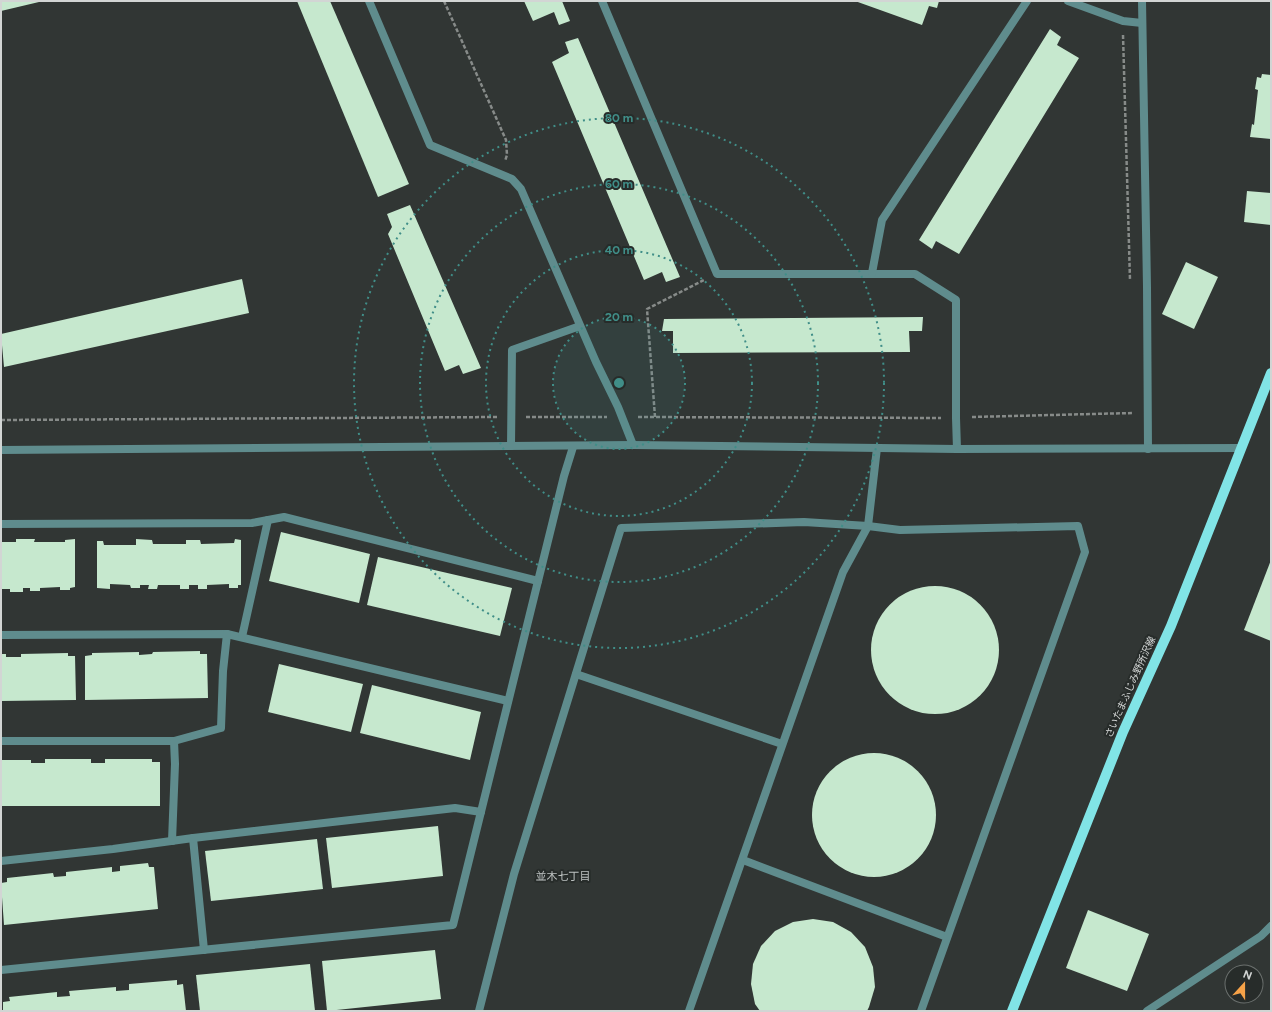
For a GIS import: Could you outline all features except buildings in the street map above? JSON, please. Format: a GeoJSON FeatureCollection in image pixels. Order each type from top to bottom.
{"type":"FeatureCollection","features":[{"type":"Feature","properties":{"kind":"main road","name":"さいたまふじみ野所沢線"},"geometry":{"type":"LineString","coordinates":[[1012,1011],[1123,732],[1171,626],[1271,373]]}},
{"type":"Feature","properties":{"kind":"street"},"geometry":{"type":"LineString","coordinates":[[369,1],[430,145],[512,179],[521,189],[633,445]]}},
{"type":"Feature","properties":{"kind":"street"},"geometry":{"type":"LineString","coordinates":[[602,1],[717,274],[915,274],[956,300],[957,449]]}},
{"type":"Feature","properties":{"kind":"street"},"geometry":{"type":"LineString","coordinates":[[872,274],[882,220],[1027,1]]}},
{"type":"Feature","properties":{"kind":"street"},"geometry":{"type":"LineString","coordinates":[[1068,1],[1123,21],[1142,24]]}},
{"type":"Feature","properties":{"kind":"street"},"geometry":{"type":"LineString","coordinates":[[1142,1],[1148,287],[1148,449]]}},
{"type":"Feature","properties":{"kind":"street"},"geometry":{"type":"LineString","coordinates":[[511,446],[512,350],[580,326]]}},
{"type":"Feature","properties":{"kind":"street"},"geometry":{"type":"LineString","coordinates":[[1,450],[633,445],[957,449],[1241,448]]}},
{"type":"Feature","properties":{"kind":"street"},"geometry":{"type":"LineString","coordinates":[[1,970],[453,925],[564,476],[573,446]]}},
{"type":"Feature","properties":{"kind":"street"},"geometry":{"type":"LineString","coordinates":[[689,1011],[843,572],[868,526],[877,448]]}},
{"type":"Feature","properties":{"kind":"street"},"geometry":{"type":"LineString","coordinates":[[1,524],[252,523],[284,517],[538,581]]}},
{"type":"Feature","properties":{"kind":"street"},"geometry":{"type":"LineString","coordinates":[[242,637],[268,520]]}},
{"type":"Feature","properties":{"kind":"street"},"geometry":{"type":"LineString","coordinates":[[480,1011],[514,874],[621,528],[804,522],[868,526],[900,530],[1078,526],[1085,552],[921,1011]]}},
{"type":"Feature","properties":{"kind":"street"},"geometry":{"type":"LineString","coordinates":[[1,635],[227,634],[508,701]]}},
{"type":"Feature","properties":{"kind":"street"},"geometry":{"type":"LineString","coordinates":[[1,741],[174,741],[221,728],[223,671],[227,634]]}},
{"type":"Feature","properties":{"kind":"street"},"geometry":{"type":"LineString","coordinates":[[576,674],[782,744]]}},
{"type":"Feature","properties":{"kind":"street"},"geometry":{"type":"LineString","coordinates":[[172,841],[175,764],[174,741]]}},
{"type":"Feature","properties":{"kind":"street"},"geometry":{"type":"LineString","coordinates":[[1,860],[113,850],[193,838],[455,808],[481,812]]}},
{"type":"Feature","properties":{"kind":"street"},"geometry":{"type":"LineString","coordinates":[[193,838],[204,950]]}},
{"type":"Feature","properties":{"kind":"street"},"geometry":{"type":"LineString","coordinates":[[743,860],[948,937]]}},
{"type":"Feature","properties":{"kind":"street"},"geometry":{"type":"LineString","coordinates":[[1147,1011],[1261,936],[1271,926]]}},
{"type":"Feature","properties":{"kind":"path"},"geometry":{"type":"LineString","coordinates":[[444,1],[506,140],[507,154],[500,174]]}},
{"type":"Feature","properties":{"kind":"path"},"geometry":{"type":"LineString","coordinates":[[1123,21],[1130,285]]}},
{"type":"Feature","properties":{"kind":"path"},"geometry":{"type":"LineString","coordinates":[[655,417],[647,309],[717,274]]}},
{"type":"Feature","properties":{"kind":"path"},"geometry":{"type":"LineString","coordinates":[[1,420],[511,417],[956,418],[1133,413],[1133,405]]}},
{"type":"Feature","properties":{"kind":"district","name":"並木七丁目"},"geometry":{"type":"Point","coordinates":[563,876]}}]}
